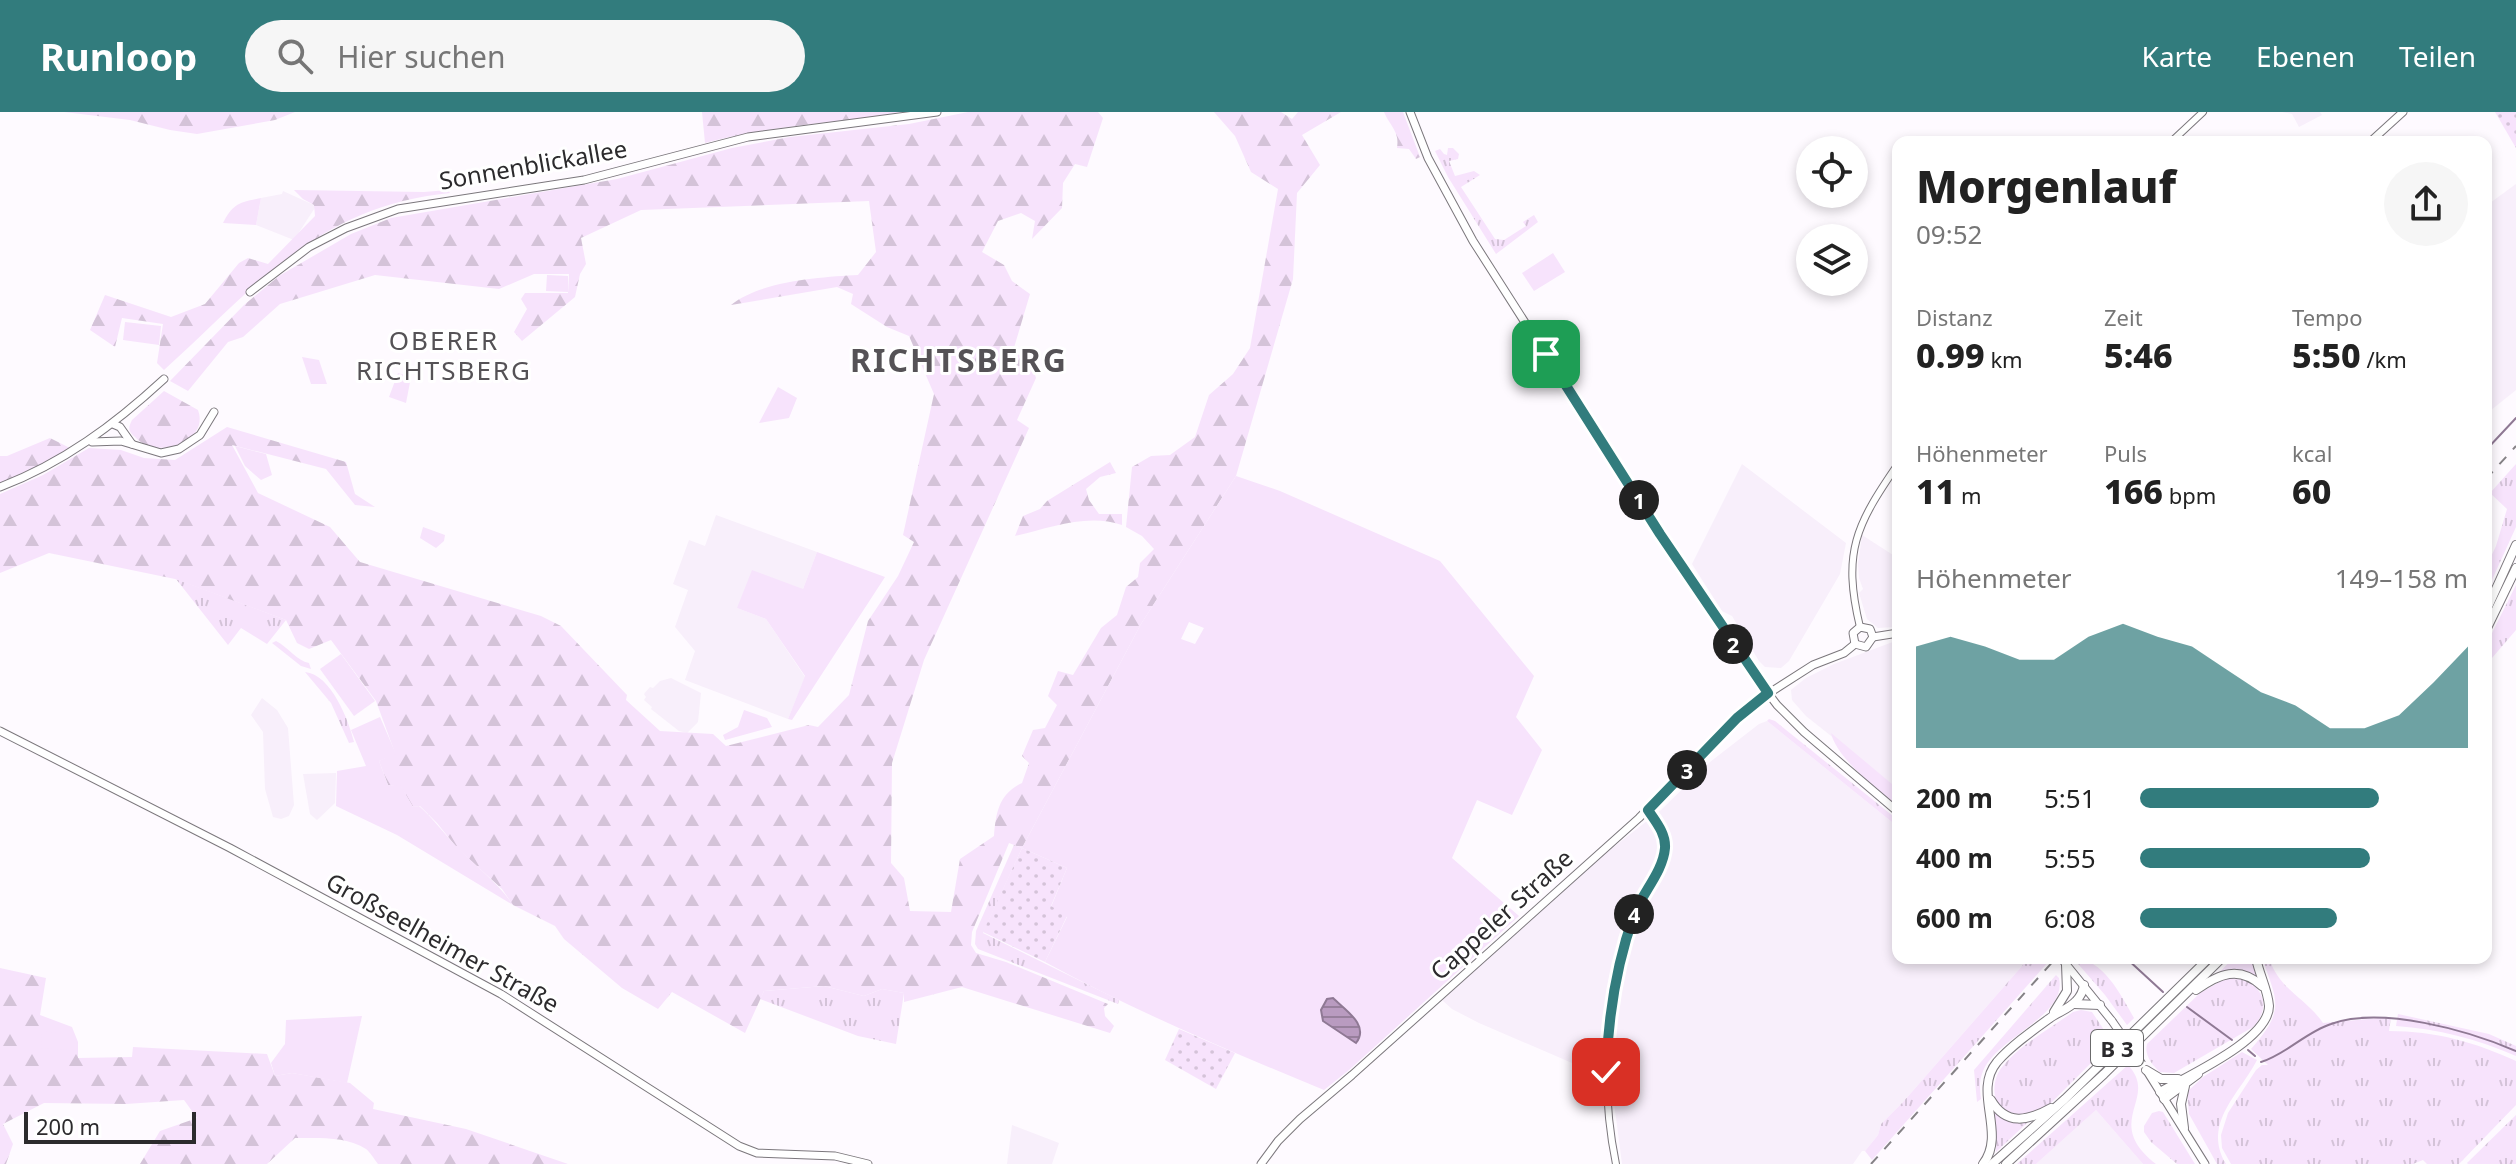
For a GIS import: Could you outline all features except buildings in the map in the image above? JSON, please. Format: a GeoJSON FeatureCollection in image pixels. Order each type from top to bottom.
{"type":"FeatureCollection","features":[{"type":"Feature","properties":{"kind":"highway"},"geometry":{"type":"LineString","coordinates":[[2492,598],[2516,545]]}},
{"type":"Feature","properties":{"kind":"highway"},"geometry":{"type":"LineString","coordinates":[[2492,618],[2516,568]]}},
{"type":"Feature","properties":{"kind":"highway","name":"B 3"},"geometry":{"type":"LineString","coordinates":[[2064,998],[2071,975],[2065,964]]}},
{"type":"Feature","properties":{"kind":"highway","name":"B 3"},"geometry":{"type":"LineString","coordinates":[[1992,1164],[2065,1099],[2203,964]]}},
{"type":"Feature","properties":{"kind":"highway","name":"B 3"},"geometry":{"type":"LineString","coordinates":[[2006,1164],[2216,964]]}},
{"type":"Feature","properties":{"kind":"highway","name":"B 3"},"geometry":{"type":"LineString","coordinates":[[2162,1096],[2253,1036],[2262,1025],[2268,1010],[2258,964]]}},
{"type":"Feature","properties":{"kind":"highway","name":"B 3"},"geometry":{"type":"LineString","coordinates":[[2177,1003],[2214,978],[2228,973],[2248,976],[2265,990]]}},
{"type":"Feature","properties":{"kind":"highway","name":"B 3"},"geometry":{"type":"LineString","coordinates":[[2065,1099],[2035,1116],[2020,1120],[2006,1116],[1987,1092],[1989,1077],[1997,1062],[2051,1016],[2073,1004],[2084,985]]}},
{"type":"Feature","properties":{"kind":"highway","name":"B 3"},"geometry":{"type":"LineString","coordinates":[[2051,1016],[2064,998],[2084,985]]}},
{"type":"Feature","properties":{"kind":"highway","name":"B 3"},"geometry":{"type":"LineString","coordinates":[[2073,1004],[2100,1005]]}},
{"type":"Feature","properties":{"kind":"highway","name":"B 3"},"geometry":{"type":"LineString","coordinates":[[2144,1067],[2161,1079],[2186,1081]]}},
{"type":"Feature","properties":{"kind":"highway"},"geometry":{"type":"LineString","coordinates":[[2184,1128],[2181,1104],[2186,1081]]}},
{"type":"Feature","properties":{"kind":"highway"},"geometry":{"type":"LineString","coordinates":[[1983,1164],[1993,1141],[1987,1092]]}},
{"type":"Feature","properties":{"kind":"main road","name":"Sonnenblickallee"},"geometry":{"type":"LineString","coordinates":[[250,292],[309,247],[346,228],[398,209],[584,180],[748,137],[937,112]]}},
{"type":"Feature","properties":{"kind":"main road"},"geometry":{"type":"LineString","coordinates":[[1410,112],[1428,158],[1473,241],[1660,534],[1768,693],[1804,732],[1892,807]]}},
{"type":"Feature","properties":{"kind":"main road"},"geometry":{"type":"LineString","coordinates":[[2377,136],[2403,112]]}},
{"type":"Feature","properties":{"kind":"main road"},"geometry":{"type":"LineString","coordinates":[[0,487],[20,480],[90,442],[164,379]]}},
{"type":"Feature","properties":{"kind":"main road"},"geometry":{"type":"LineString","coordinates":[[90,442],[121,441],[153,452],[179,449],[200,435],[214,412]]}},
{"type":"Feature","properties":{"kind":"main road"},"geometry":{"type":"LineString","coordinates":[[113,424],[121,441]]}},
{"type":"Feature","properties":{"kind":"main road"},"geometry":{"type":"LineString","coordinates":[[113,424],[120,427],[132,444]]}},
{"type":"Feature","properties":{"kind":"main road"},"geometry":{"type":"LineString","coordinates":[[1873,637],[1870,629],[1860,627],[1853,633],[1855,644],[1859,647],[1866,647],[1873,637],[1892,634]]}},
{"type":"Feature","properties":{"kind":"main road","name":"Cappeler Straße"},"geometry":{"type":"LineString","coordinates":[[1261,1164],[1300,1119],[1648,810],[1737,718],[1768,693],[1813,665],[1844,653],[1855,644]]}},
{"type":"Feature","properties":{"kind":"main road","name":"Großseelheimer Straße"},"geometry":{"type":"LineString","coordinates":[[0,731],[459,970],[544,1019],[739,1146],[757,1153],[827,1154],[868,1164]]}},
{"type":"Feature","properties":{"kind":"main road"},"geometry":{"type":"LineString","coordinates":[[2071,975],[2084,985],[2112,1021],[2205,1164]]}},
{"type":"Feature","properties":{"kind":"street"},"geometry":{"type":"LineString","coordinates":[[2177,136],[2203,112]]}},
{"type":"Feature","properties":{"kind":"street"},"geometry":{"type":"LineString","coordinates":[[1860,627],[1851,572],[1855,541],[1869,509],[1892,473]]}},
{"type":"Feature","properties":{"kind":"street"},"geometry":{"type":"LineString","coordinates":[[1616,1164],[1606,1072],[1613,999],[1633,917],[1659,866],[1665,847],[1663,836],[1648,810]]}},
{"type":"Feature","properties":{"kind":"shaded area"},"geometry":{"type":"Polygon","coordinates":[[[2282,112],[2320,112],[2322,115],[2299,127],[2292,114],[2282,112]]]}},
{"type":"Feature","properties":{"kind":"shaded area"},"geometry":{"type":"Polygon","coordinates":[[[2516,184],[2516,390],[2492,409],[2492,202],[2516,184]]]}},
{"type":"Feature","properties":{"kind":"shaded area"},"geometry":{"type":"Polygon","coordinates":[[[283,191],[316,206],[294,240],[256,225],[261,198],[282,194],[283,191]]]}},
{"type":"Feature","properties":{"kind":"shaded area"},"geometry":{"type":"Polygon","coordinates":[[[1742,464],[1846,543],[1840,574],[1789,661],[1781,668],[1765,667],[1759,661],[1732,616],[1722,611],[1692,564],[1742,464]]]}},
{"type":"Feature","properties":{"kind":"shaded area"},"geometry":{"type":"Polygon","coordinates":[[[716,515],[817,552],[803,589],[737,608],[766,619],[805,677],[788,719],[685,680],[695,651],[675,627],[688,590],[673,584],[689,540],[705,546],[716,515]]]}},
{"type":"Feature","properties":{"kind":"shaded area"},"geometry":{"type":"Polygon","coordinates":[[[1862,535],[1892,554],[1892,627],[1878,628],[1867,619],[1859,593],[1863,589],[1858,564],[1862,535]]]}},
{"type":"Feature","properties":{"kind":"shaded area"},"geometry":{"type":"Polygon","coordinates":[[[1892,642],[1892,784],[1806,716],[1792,700],[1791,690],[1806,678],[1892,642]]]}},
{"type":"Feature","properties":{"kind":"shaded area"},"geometry":{"type":"Polygon","coordinates":[[[671,678],[701,693],[698,722],[687,733],[679,731],[644,700],[644,694],[650,687],[671,678]]]}},
{"type":"Feature","properties":{"kind":"shaded area"},"geometry":{"type":"Polygon","coordinates":[[[262,698],[277,710],[288,728],[294,805],[289,816],[281,819],[273,817],[265,789],[263,732],[251,715],[262,698]]]}},
{"type":"Feature","properties":{"kind":"shaded area"},"geometry":{"type":"Polygon","coordinates":[[[1767,721],[1892,822],[1892,964],[2024,964],[1881,1124],[1878,1135],[1853,1164],[1622,1164],[1610,1071],[1586,1069],[1479,1023],[1442,1000],[1601,857],[1661,810],[1710,762],[1767,721]]]}},
{"type":"Feature","properties":{"kind":"shaded area"},"geometry":{"type":"Polygon","coordinates":[[[336,773],[335,803],[317,820],[310,814],[303,774],[336,773]]]}},
{"type":"Feature","properties":{"kind":"shaded area"},"geometry":{"type":"Polygon","coordinates":[[[1333,998],[1358,1024],[1360,1036],[1356,1043],[1323,1021],[1321,1010],[1327,999],[1333,998]]]}},
{"type":"Feature","properties":{"kind":"shaded area"},"geometry":{"type":"Polygon","coordinates":[[[2096,1110],[2143,1164],[2036,1164],[2096,1110]]]}},
{"type":"Feature","properties":{"kind":"shaded area"},"geometry":{"type":"Polygon","coordinates":[[[1012,1125],[1059,1143],[1052,1164],[1007,1164],[1012,1125]]]}},
{"type":"Feature","properties":{"kind":"green space"},"geometry":{"type":"Polygon","coordinates":[[[64,112],[295,112],[275,120],[197,134],[130,120],[64,112]]]}},
{"type":"Feature","properties":{"kind":"green space"},"geometry":{"type":"Polygon","coordinates":[[[702,112],[906,112],[780,128],[705,143],[702,112]]]}},
{"type":"Feature","properties":{"kind":"green space"},"geometry":{"type":"Polygon","coordinates":[[[968,112],[1098,112],[1103,118],[1087,167],[1075,164],[1063,183],[1062,208],[1032,239],[1035,221],[1021,213],[998,221],[982,252],[1004,265],[1012,281],[1030,294],[1013,351],[1031,362],[1036,378],[1017,420],[1029,428],[924,660],[892,763],[891,863],[904,878],[910,911],[951,912],[960,859],[994,836],[1000,805],[1014,787],[1022,783],[1029,763],[1022,756],[1033,730],[1045,728],[1057,705],[1048,696],[1058,671],[1073,675],[1101,628],[1117,615],[1126,587],[1138,577],[1140,563],[1154,549],[1142,536],[1126,527],[1132,467],[1151,456],[1170,455],[1195,437],[1209,395],[1233,374],[1250,348],[1278,189],[1251,172],[1235,136],[1214,112],[1281,112],[1292,119],[1298,112],[1341,112],[1302,135],[1320,165],[1297,193],[1293,279],[1236,476],[1141,624],[1022,848],[1009,843],[972,932],[971,945],[976,953],[1006,962],[1108,1004],[1104,1008],[1105,1016],[1114,1026],[1110,1033],[962,987],[904,1002],[904,993],[882,989],[864,996],[824,986],[764,991],[745,1033],[672,992],[658,1009],[622,988],[564,939],[555,926],[513,905],[502,889],[457,848],[420,806],[413,807],[401,787],[388,785],[379,761],[395,753],[376,701],[331,640],[309,649],[297,643],[286,620],[175,579],[49,553],[0,573],[0,494],[43,475],[89,448],[121,450],[144,458],[175,460],[227,427],[346,462],[355,494],[375,507],[355,505],[326,469],[232,445],[258,493],[330,527],[360,562],[541,616],[561,626],[627,695],[626,700],[660,731],[713,734],[726,746],[809,725],[818,727],[849,695],[868,621],[898,576],[914,542],[903,535],[934,394],[909,336],[887,327],[851,304],[853,294],[837,287],[731,305],[774,285],[858,275],[876,252],[869,201],[641,210],[581,238],[586,264],[580,274],[575,297],[522,341],[514,332],[527,309],[521,299],[525,293],[568,293],[569,274],[534,274],[499,289],[375,275],[280,304],[243,337],[228,342],[188,391],[170,381],[244,305],[279,276],[351,234],[391,218],[617,179],[732,148],[790,137],[909,124],[968,112]]]}},
{"type":"Feature","properties":{"kind":"green space"},"geometry":{"type":"Polygon","coordinates":[[[1384,112],[1403,112],[1420,157],[1416,159],[1409,149],[1397,148],[1396,133],[1384,112]]]}},
{"type":"Feature","properties":{"kind":"green space"},"geometry":{"type":"Polygon","coordinates":[[[2495,112],[2516,112],[2516,148],[2495,112]]]}},
{"type":"Feature","properties":{"kind":"green space"},"geometry":{"type":"Polygon","coordinates":[[[1448,148],[1459,154],[1458,159],[1449,161],[1455,176],[1474,171],[1480,175],[1461,187],[1495,239],[1504,240],[1526,226],[1523,222],[1534,215],[1538,222],[1496,254],[1435,151],[1440,149],[1447,155],[1448,148]]]}},
{"type":"Feature","properties":{"kind":"green space"},"geometry":{"type":"Polygon","coordinates":[[[294,190],[448,190],[450,193],[403,201],[362,214],[325,233],[260,281],[164,370],[157,363],[163,324],[122,318],[115,347],[90,330],[105,295],[171,317],[205,304],[239,263],[248,258],[268,264],[315,216],[314,205],[294,190]]]}},
{"type":"Feature","properties":{"kind":"green space"},"geometry":{"type":"Polygon","coordinates":[[[261,198],[256,225],[223,223],[238,205],[261,198]]]}},
{"type":"Feature","properties":{"kind":"green space"},"geometry":{"type":"Polygon","coordinates":[[[1553,253],[1565,272],[1534,291],[1522,273],[1553,253]]]}},
{"type":"Feature","properties":{"kind":"green space"},"geometry":{"type":"Polygon","coordinates":[[[547,275],[568,276],[568,292],[546,291],[547,275]]]}},
{"type":"Feature","properties":{"kind":"green space"},"geometry":{"type":"Polygon","coordinates":[[[125,322],[161,326],[159,345],[123,340],[125,322]]]}},
{"type":"Feature","properties":{"kind":"green space"},"geometry":{"type":"Polygon","coordinates":[[[302,357],[319,360],[327,384],[311,384],[302,357]]]}},
{"type":"Feature","properties":{"kind":"green space"},"geometry":{"type":"Polygon","coordinates":[[[398,373],[411,377],[406,403],[389,397],[398,373]]]}},
{"type":"Feature","properties":{"kind":"green space"},"geometry":{"type":"Polygon","coordinates":[[[778,387],[797,398],[789,418],[759,423],[778,387]]]}},
{"type":"Feature","properties":{"kind":"green space"},"geometry":{"type":"Polygon","coordinates":[[[164,391],[198,410],[200,421],[189,439],[167,447],[155,447],[144,444],[129,427],[132,420],[164,391]]]}},
{"type":"Feature","properties":{"kind":"green space"},"geometry":{"type":"Polygon","coordinates":[[[50,438],[72,449],[0,484],[0,456],[50,438]]]}},
{"type":"Feature","properties":{"kind":"green space"},"geometry":{"type":"Polygon","coordinates":[[[235,446],[266,454],[272,475],[261,480],[245,466],[235,446]]]}},
{"type":"Feature","properties":{"kind":"green space"},"geometry":{"type":"Polygon","coordinates":[[[1110,462],[1116,473],[1100,477],[1086,489],[1089,500],[1099,514],[1122,514],[1122,525],[1082,521],[1015,536],[1023,516],[1040,509],[1047,501],[1110,462]]]}},
{"type":"Feature","properties":{"kind":"green space"},"geometry":{"type":"Polygon","coordinates":[[[2516,464],[2516,527],[2492,580],[2492,554],[2507,509],[2492,495],[2492,491],[2516,464]]]}},
{"type":"Feature","properties":{"kind":"green space"},"geometry":{"type":"Polygon","coordinates":[[[1236,476],[1280,491],[1440,561],[1534,676],[1516,717],[1542,750],[1512,815],[1477,800],[1452,858],[1519,916],[1324,1090],[1183,1030],[1045,962],[1067,917],[1051,907],[1067,868],[1022,848],[1141,624],[1236,476]],[[1189,622],[1181,639],[1195,644],[1204,628],[1189,622]]]}},
{"type":"Feature","properties":{"kind":"green space"},"geometry":{"type":"Polygon","coordinates":[[[423,527],[445,535],[444,541],[436,548],[420,538],[423,527]]]}},
{"type":"Feature","properties":{"kind":"green space"},"geometry":{"type":"Polygon","coordinates":[[[817,552],[885,577],[792,720],[788,719],[805,676],[766,619],[737,608],[752,570],[803,589],[817,552]]]}},
{"type":"Feature","properties":{"kind":"green space"},"geometry":{"type":"Polygon","coordinates":[[[176,579],[286,620],[267,644],[241,628],[228,645],[176,579]]]}},
{"type":"Feature","properties":{"kind":"green space"},"geometry":{"type":"Polygon","coordinates":[[[2516,585],[2516,630],[2492,658],[2492,633],[2516,585]]]}},
{"type":"Feature","properties":{"kind":"green space"},"geometry":{"type":"Polygon","coordinates":[[[276,641],[300,660],[309,663],[311,669],[301,666],[272,643],[276,641]]]}},
{"type":"Feature","properties":{"kind":"green space"},"geometry":{"type":"Polygon","coordinates":[[[341,654],[375,701],[354,716],[320,669],[341,654]]]}},
{"type":"Feature","properties":{"kind":"green space"},"geometry":{"type":"Polygon","coordinates":[[[305,672],[314,675],[331,689],[348,722],[354,742],[349,743],[331,703],[305,672]]]}},
{"type":"Feature","properties":{"kind":"green space"},"geometry":{"type":"Polygon","coordinates":[[[744,710],[767,718],[772,727],[725,740],[723,735],[738,727],[744,710]]]}},
{"type":"Feature","properties":{"kind":"green space"},"geometry":{"type":"Polygon","coordinates":[[[380,717],[396,754],[379,761],[388,785],[401,786],[413,807],[419,806],[513,905],[397,835],[336,806],[337,771],[366,766],[351,730],[380,717]]]}},
{"type":"Feature","properties":{"kind":"green space"},"geometry":{"type":"Polygon","coordinates":[[[1767,721],[1775,721],[1892,815],[1892,822],[1767,721]]]}},
{"type":"Feature","properties":{"kind":"green space"},"geometry":{"type":"Polygon","coordinates":[[[1831,733],[1892,784],[1892,802],[1849,763],[1831,733]]]}},
{"type":"Feature","properties":{"kind":"green space"},"geometry":{"type":"Polygon","coordinates":[[[1014,845],[1022,848],[983,933],[1119,1000],[1118,1004],[978,949],[975,944],[976,931],[1014,845]]]}},
{"type":"Feature","properties":{"kind":"green space"},"geometry":{"type":"Polygon","coordinates":[[[1022,848],[1067,868],[1051,906],[1067,916],[1045,962],[983,932],[1022,848]]]}},
{"type":"Feature","properties":{"kind":"green space"},"geometry":{"type":"Polygon","coordinates":[[[2024,964],[2046,964],[1872,1160],[1865,1151],[1878,1135],[1881,1124],[2024,964]]]}},
{"type":"Feature","properties":{"kind":"green space"},"geometry":{"type":"Polygon","coordinates":[[[2078,964],[2093,964],[2110,979],[2134,1018],[2127,1025],[2078,964]]]}},
{"type":"Feature","properties":{"kind":"green space"},"geometry":{"type":"Polygon","coordinates":[[[2227,964],[2255,964],[2261,981],[2218,974],[2227,964]]]}},
{"type":"Feature","properties":{"kind":"green space"},"geometry":{"type":"Polygon","coordinates":[[[2264,964],[2272,964],[2279,978],[2323,1023],[2391,1017],[2389,1031],[2454,1039],[2516,1061],[2516,1105],[2459,1164],[2427,1164],[2423,1160],[2413,1164],[2231,1164],[2222,1148],[2221,1135],[2228,1113],[2256,1070],[2268,1065],[2251,1049],[2274,1015],[2272,986],[2264,964]]]}},
{"type":"Feature","properties":{"kind":"green space"},"geometry":{"type":"Polygon","coordinates":[[[0,968],[46,978],[40,1015],[72,1027],[78,1042],[78,1058],[132,1057],[133,1047],[267,1054],[275,1076],[292,1073],[350,1083],[374,1103],[373,1109],[466,1129],[568,1164],[378,1164],[368,1150],[358,1145],[341,1140],[295,1138],[267,1164],[140,1164],[160,1131],[197,1118],[184,1100],[126,1104],[44,1103],[3,1124],[13,1144],[6,1164],[0,1164],[0,968]]]}},
{"type":"Feature","properties":{"kind":"green space"},"geometry":{"type":"Polygon","coordinates":[[[2056,975],[2059,978],[2059,992],[2052,1004],[1989,1061],[1981,1077],[1981,1099],[1977,1102],[1974,1070],[2056,975]]]}},
{"type":"Feature","properties":{"kind":"green space"},"geometry":{"type":"Polygon","coordinates":[[[2230,976],[2249,982],[2261,994],[2263,1010],[2260,1018],[2253,1027],[2174,1073],[2160,1072],[2149,1060],[2147,1044],[2200,993],[2230,976]]]}},
{"type":"Feature","properties":{"kind":"green space"},"geometry":{"type":"Polygon","coordinates":[[[824,986],[864,996],[882,989],[904,993],[896,1044],[858,1036],[760,999],[764,991],[824,986]]]}},
{"type":"Feature","properties":{"kind":"green space"},"geometry":{"type":"Polygon","coordinates":[[[2073,1012],[2092,1012],[2112,1042],[2047,1107],[2021,1116],[2008,1114],[1997,1103],[1994,1088],[2003,1066],[2036,1037],[2073,1012]]]}},
{"type":"Feature","properties":{"kind":"green space"},"geometry":{"type":"Polygon","coordinates":[[[2398,1014],[2489,1034],[2516,1046],[2516,1056],[2457,1036],[2396,1026],[2398,1014]]]}},
{"type":"Feature","properties":{"kind":"green space"},"geometry":{"type":"Polygon","coordinates":[[[362,1016],[347,1083],[292,1073],[275,1076],[271,1063],[285,1044],[286,1020],[362,1016]]]}},
{"type":"Feature","properties":{"kind":"green space"},"geometry":{"type":"Polygon","coordinates":[[[1179,1029],[1235,1053],[1216,1089],[1165,1060],[1179,1029]]]}},
{"type":"Feature","properties":{"kind":"green space"},"geometry":{"type":"Polygon","coordinates":[[[42,1031],[65,1034],[64,1044],[68,1044],[68,1050],[41,1048],[42,1031]]]}},
{"type":"Feature","properties":{"kind":"green space"},"geometry":{"type":"Polygon","coordinates":[[[2242,1052],[2257,1060],[2221,1122],[2218,1135],[2226,1164],[2217,1164],[2189,1114],[2187,1092],[2203,1077],[2242,1052]]]}},
{"type":"Feature","properties":{"kind":"green space"},"geometry":{"type":"Polygon","coordinates":[[[2128,1065],[2136,1077],[2138,1089],[2131,1123],[2133,1135],[2140,1149],[2156,1164],[2143,1164],[2096,1110],[2036,1164],[2017,1164],[2128,1065]]]}},
{"type":"Feature","properties":{"kind":"green space"},"geometry":{"type":"Polygon","coordinates":[[[1992,1107],[2015,1122],[2028,1122],[1996,1152],[1996,1129],[1992,1107]]]}},
{"type":"Feature","properties":{"kind":"green space"},"geometry":{"type":"Polygon","coordinates":[[[2163,1112],[2195,1164],[2177,1164],[2144,1132],[2152,1113],[2163,1112]]]}},
{"type":"Feature","properties":{"kind":"green space"},"geometry":{"type":"Polygon","coordinates":[[[2516,1115],[2516,1164],[2467,1163],[2516,1115]]]}},
{"type":"Feature","properties":{"kind":"waterway"},"geometry":{"type":"LineString","coordinates":[[2492,444],[2516,418]]}},
{"type":"Feature","properties":{"kind":"waterway"},"geometry":{"type":"LineString","coordinates":[[2133,964],[2163,992]]}},
{"type":"Feature","properties":{"kind":"waterway"},"geometry":{"type":"LineString","coordinates":[[2187,1007],[2232,1040]]}},
{"type":"Feature","properties":{"kind":"waterway"},"geometry":{"type":"LineString","coordinates":[[2261,1062],[2331,1024],[2375,1018],[2449,1028],[2516,1051]]}},
{"type":"Feature","properties":{"kind":"waterway"},"geometry":{"type":"LineString","coordinates":[[2248,1050],[2255,1056]]}},
{"type":"Feature","properties":{"kind":"railway"},"geometry":{"type":"LineString","coordinates":[[2492,472],[2516,446]]}},
{"type":"Feature","properties":{"kind":"railway"},"geometry":{"type":"LineString","coordinates":[[1871,1164],[2051,964]]}},
{"type":"Feature","properties":{"kind":"district","name":"OBERER RICHTSBERG"},"geometry":{"type":"Point","coordinates":[444,355]}},
{"type":"Feature","properties":{"kind":"district","name":"RICHTSBERG"},"geometry":{"type":"Point","coordinates":[959,359]}},
{"type":"Feature","properties":{"kind":"route"},"geometry":{"type":"LineString","coordinates":[[1546,354],[1660,534],[1768,693],[1737,718],[1648,810],[1663,836],[1665,847],[1659,866],[1638,903],[1625,946],[1611,1012],[1606,1072]]}}]}
